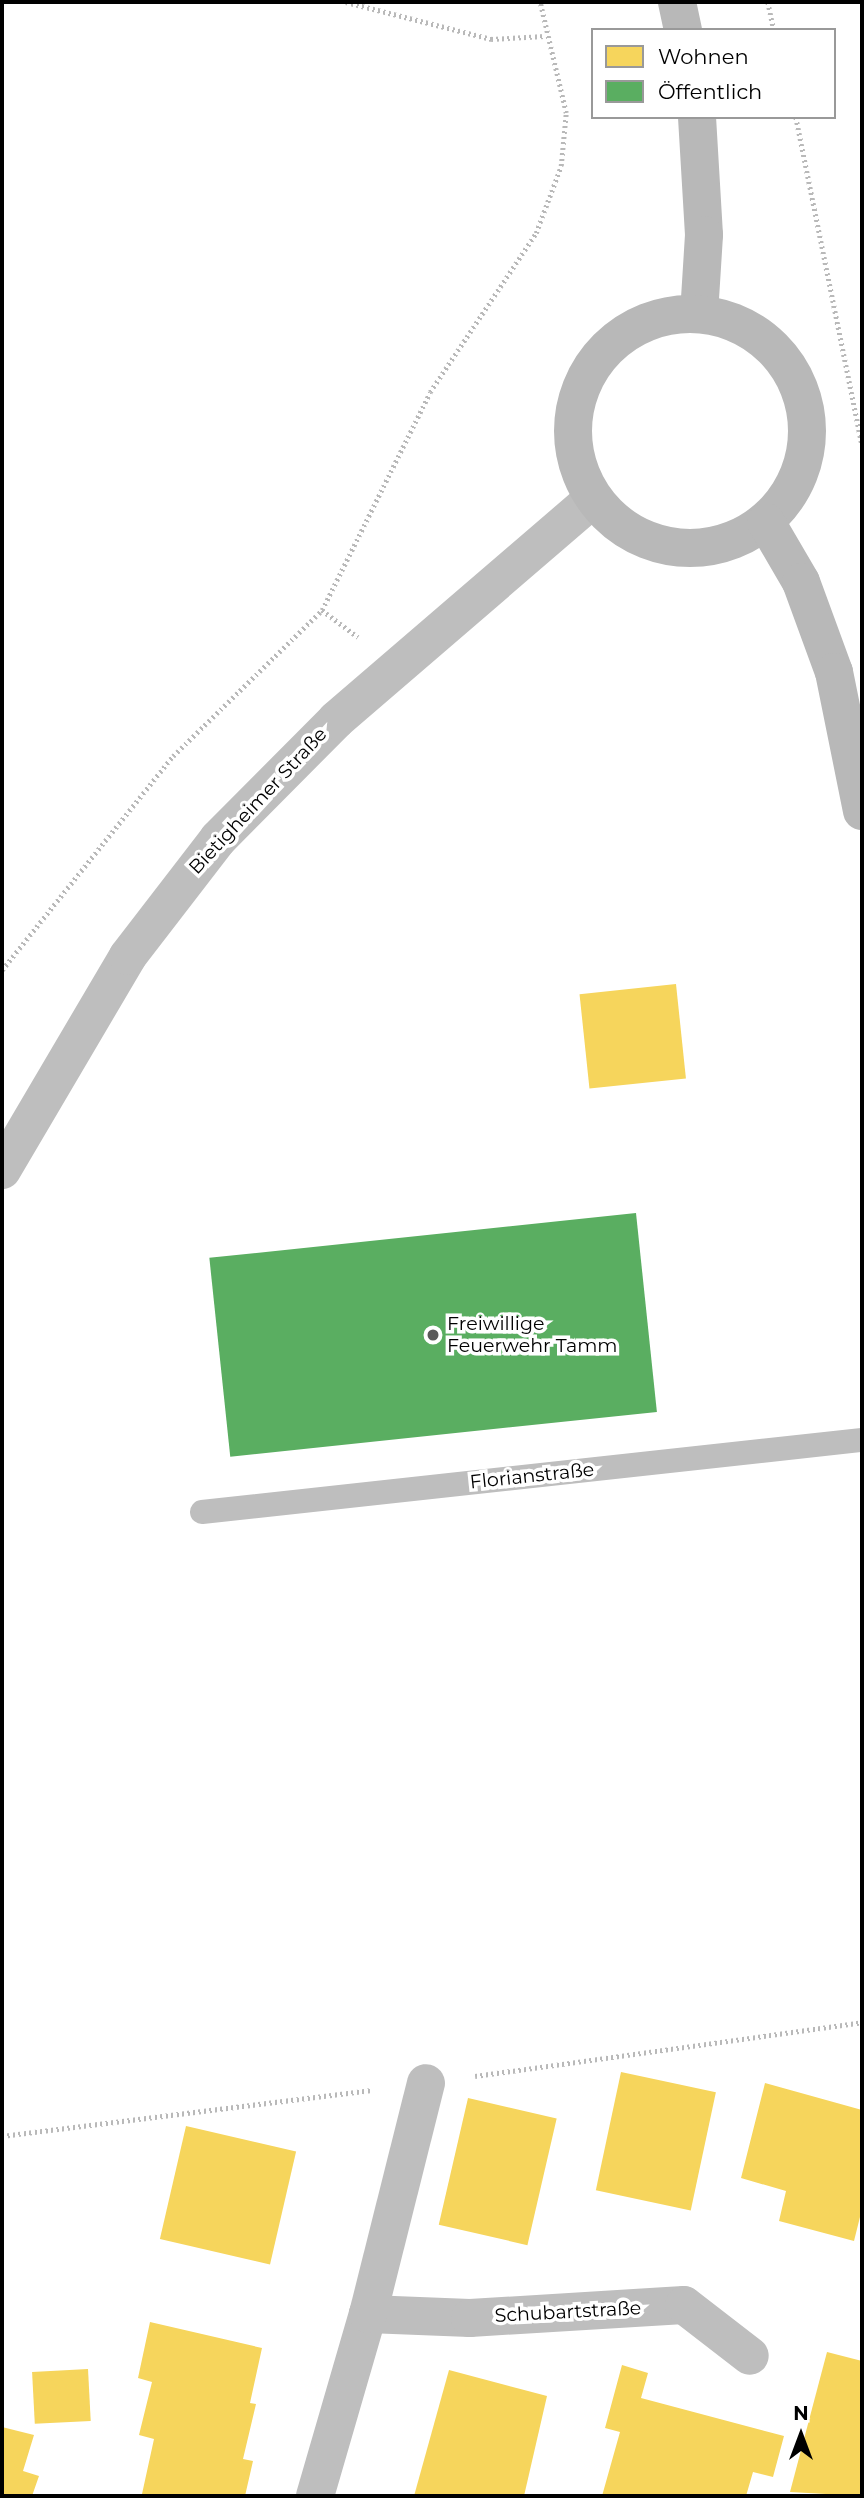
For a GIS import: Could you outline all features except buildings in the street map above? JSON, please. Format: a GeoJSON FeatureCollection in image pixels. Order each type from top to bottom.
{"type":"FeatureCollection","features":[{"type":"Feature","properties":{"kind":"main road"},"geometry":{"type":"LineString","coordinates":[[677,2],[683,28]]}},
{"type":"Feature","properties":{"kind":"main road"},"geometry":{"type":"LineString","coordinates":[[697,119],[704,235],[699,314]]}},
{"type":"Feature","properties":{"kind":"main road"},"geometry":{"type":"LineString","coordinates":[[699,314],[724,318],[754,331],[778,352],[796,378],[806,408],[808,440],[802,471],[787,499],[766,522],[732,542],[693,550],[655,545],[620,527],[593,499],[577,466],[572,429],[578,393],[596,360],[623,334],[656,318],[699,314]]}},
{"type":"Feature","properties":{"kind":"main road"},"geometry":{"type":"LineString","coordinates":[[766,522],[801,582],[825,647],[862,811]]}},
{"type":"Feature","properties":{"kind":"street","name":"Bietigheimer Straße"},"geometry":{"type":"LineString","coordinates":[[2,1170],[128,956],[218,839],[336,720],[593,499]]}},
{"type":"Feature","properties":{"kind":"street"},"geometry":{"type":"LineString","coordinates":[[315,2496],[368,2314],[426,2083]]}},
{"type":"Feature","properties":{"kind":"street","name":"Schubartstraße"},"geometry":{"type":"LineString","coordinates":[[368,2314],[470,2318],[684,2305],[750,2356]]}},
{"type":"Feature","properties":{"kind":"lane","name":"Florianstraße"},"geometry":{"type":"LineString","coordinates":[[202,1512],[862,1440]]}},
{"type":"Feature","properties":{"kind":"path"},"geometry":{"type":"LineString","coordinates":[[346,2],[491,39],[545,36]]}},
{"type":"Feature","properties":{"kind":"path"},"geometry":{"type":"LineString","coordinates":[[2,970],[173,756],[322,610],[430,392],[536,233],[561,166],[566,113],[545,36],[540,2]]}},
{"type":"Feature","properties":{"kind":"path"},"geometry":{"type":"LineString","coordinates":[[768,2],[774,28]]}},
{"type":"Feature","properties":{"kind":"path"},"geometry":{"type":"LineString","coordinates":[[796,119],[862,444]]}},
{"type":"Feature","properties":{"kind":"place","name":"Freiwillige Feuerwehr Tamm"},"geometry":{"type":"Point","coordinates":[433,1335]}}]}
